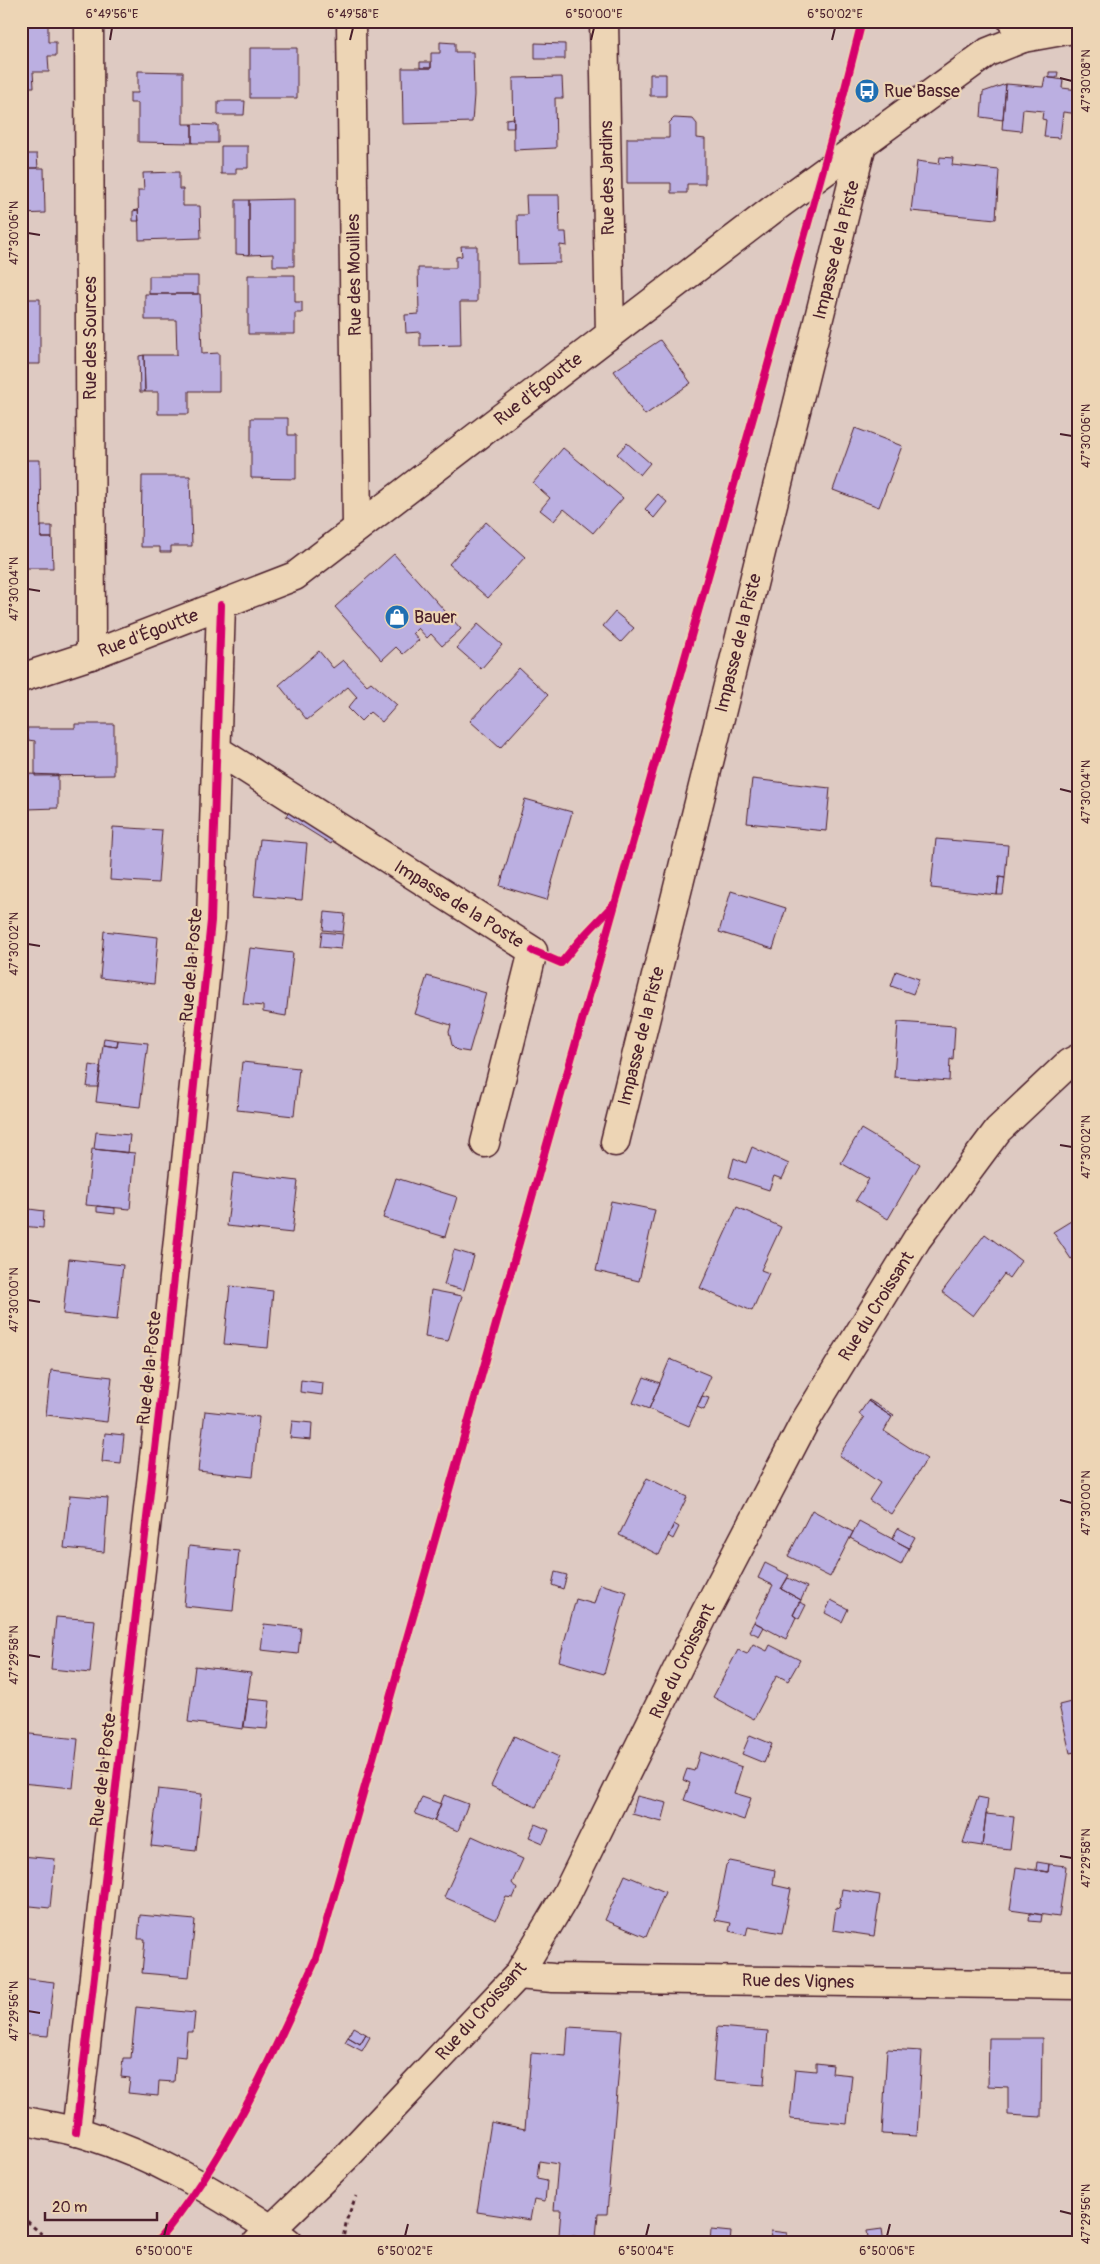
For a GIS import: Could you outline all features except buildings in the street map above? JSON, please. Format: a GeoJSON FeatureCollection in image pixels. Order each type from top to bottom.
{"type":"FeatureCollection","features":[{"type":"Feature","properties":{"kind":"street","name":"Rue des Sources"},"geometry":{"type":"LineString","coordinates":[[89,21],[91,655]]}},
{"type":"Feature","properties":{"kind":"street","name":"Rue des Mouilles"},"geometry":{"type":"LineString","coordinates":[[351,21],[357,528]]}},
{"type":"Feature","properties":{"kind":"street","name":"Rue des Jardins"},"geometry":{"type":"LineString","coordinates":[[604,21],[610,334]]}},
{"type":"Feature","properties":{"kind":"street","name":"Rue d'Égoutte"},"geometry":{"type":"LineString","coordinates":[[21,678],[91,655],[295,576],[772,210],[1018,30],[1079,28]]}},
{"type":"Feature","properties":{"kind":"street","name":"Impasse de la Piste"},"geometry":{"type":"LineString","coordinates":[[615,1142],[862,144]]}},
{"type":"Feature","properties":{"kind":"street","name":"Rue de la Poste"},"geometry":{"type":"LineString","coordinates":[[76,2132],[167,1345],[211,921],[221,604]]}},
{"type":"Feature","properties":{"kind":"street","name":"Impasse de la Poste"},"geometry":{"type":"LineString","coordinates":[[217,750],[533,951],[485,1143]]}},
{"type":"Feature","properties":{"kind":"street","name":"Rue du Croissant"},"geometry":{"type":"LineString","coordinates":[[272,2238],[518,1975],[566,1895],[702,1619],[804,1423],[917,1239],[998,1130],[1069,1063],[1079,1058]]}},
{"type":"Feature","properties":{"kind":"street","name":"Rue des Vignes"},"geometry":{"type":"LineString","coordinates":[[518,1975],[553,1978],[1079,1986]]}},
{"type":"Feature","properties":{"kind":"street"},"geometry":{"type":"LineString","coordinates":[[21,2120],[76,2132],[162,2163],[221,2196],[272,2238]]}},
{"type":"Feature","properties":{"kind":"path"},"geometry":{"type":"LineString","coordinates":[[21,2216],[52,2243]]}},
{"type":"Feature","properties":{"kind":"cycle path"},"geometry":{"type":"LineString","coordinates":[[156,2243],[181,2211],[226,2143],[246,2107],[316,1959],[809,220],[862,21]]}},
{"type":"Feature","properties":{"kind":"cycle path"},"geometry":{"type":"LineString","coordinates":[[76,2132],[167,1345],[211,921],[221,605]]}},
{"type":"Feature","properties":{"kind":"cycle path"},"geometry":{"type":"LineString","coordinates":[[533,951],[561,963],[613,905]]}},
{"type":"Feature","properties":{"kind":"place","name":"Rue Basse"},"geometry":{"type":"Point","coordinates":[867,91]}},
{"type":"Feature","properties":{"kind":"place","name":"Bauer"},"geometry":{"type":"Point","coordinates":[397,617]}}]}
